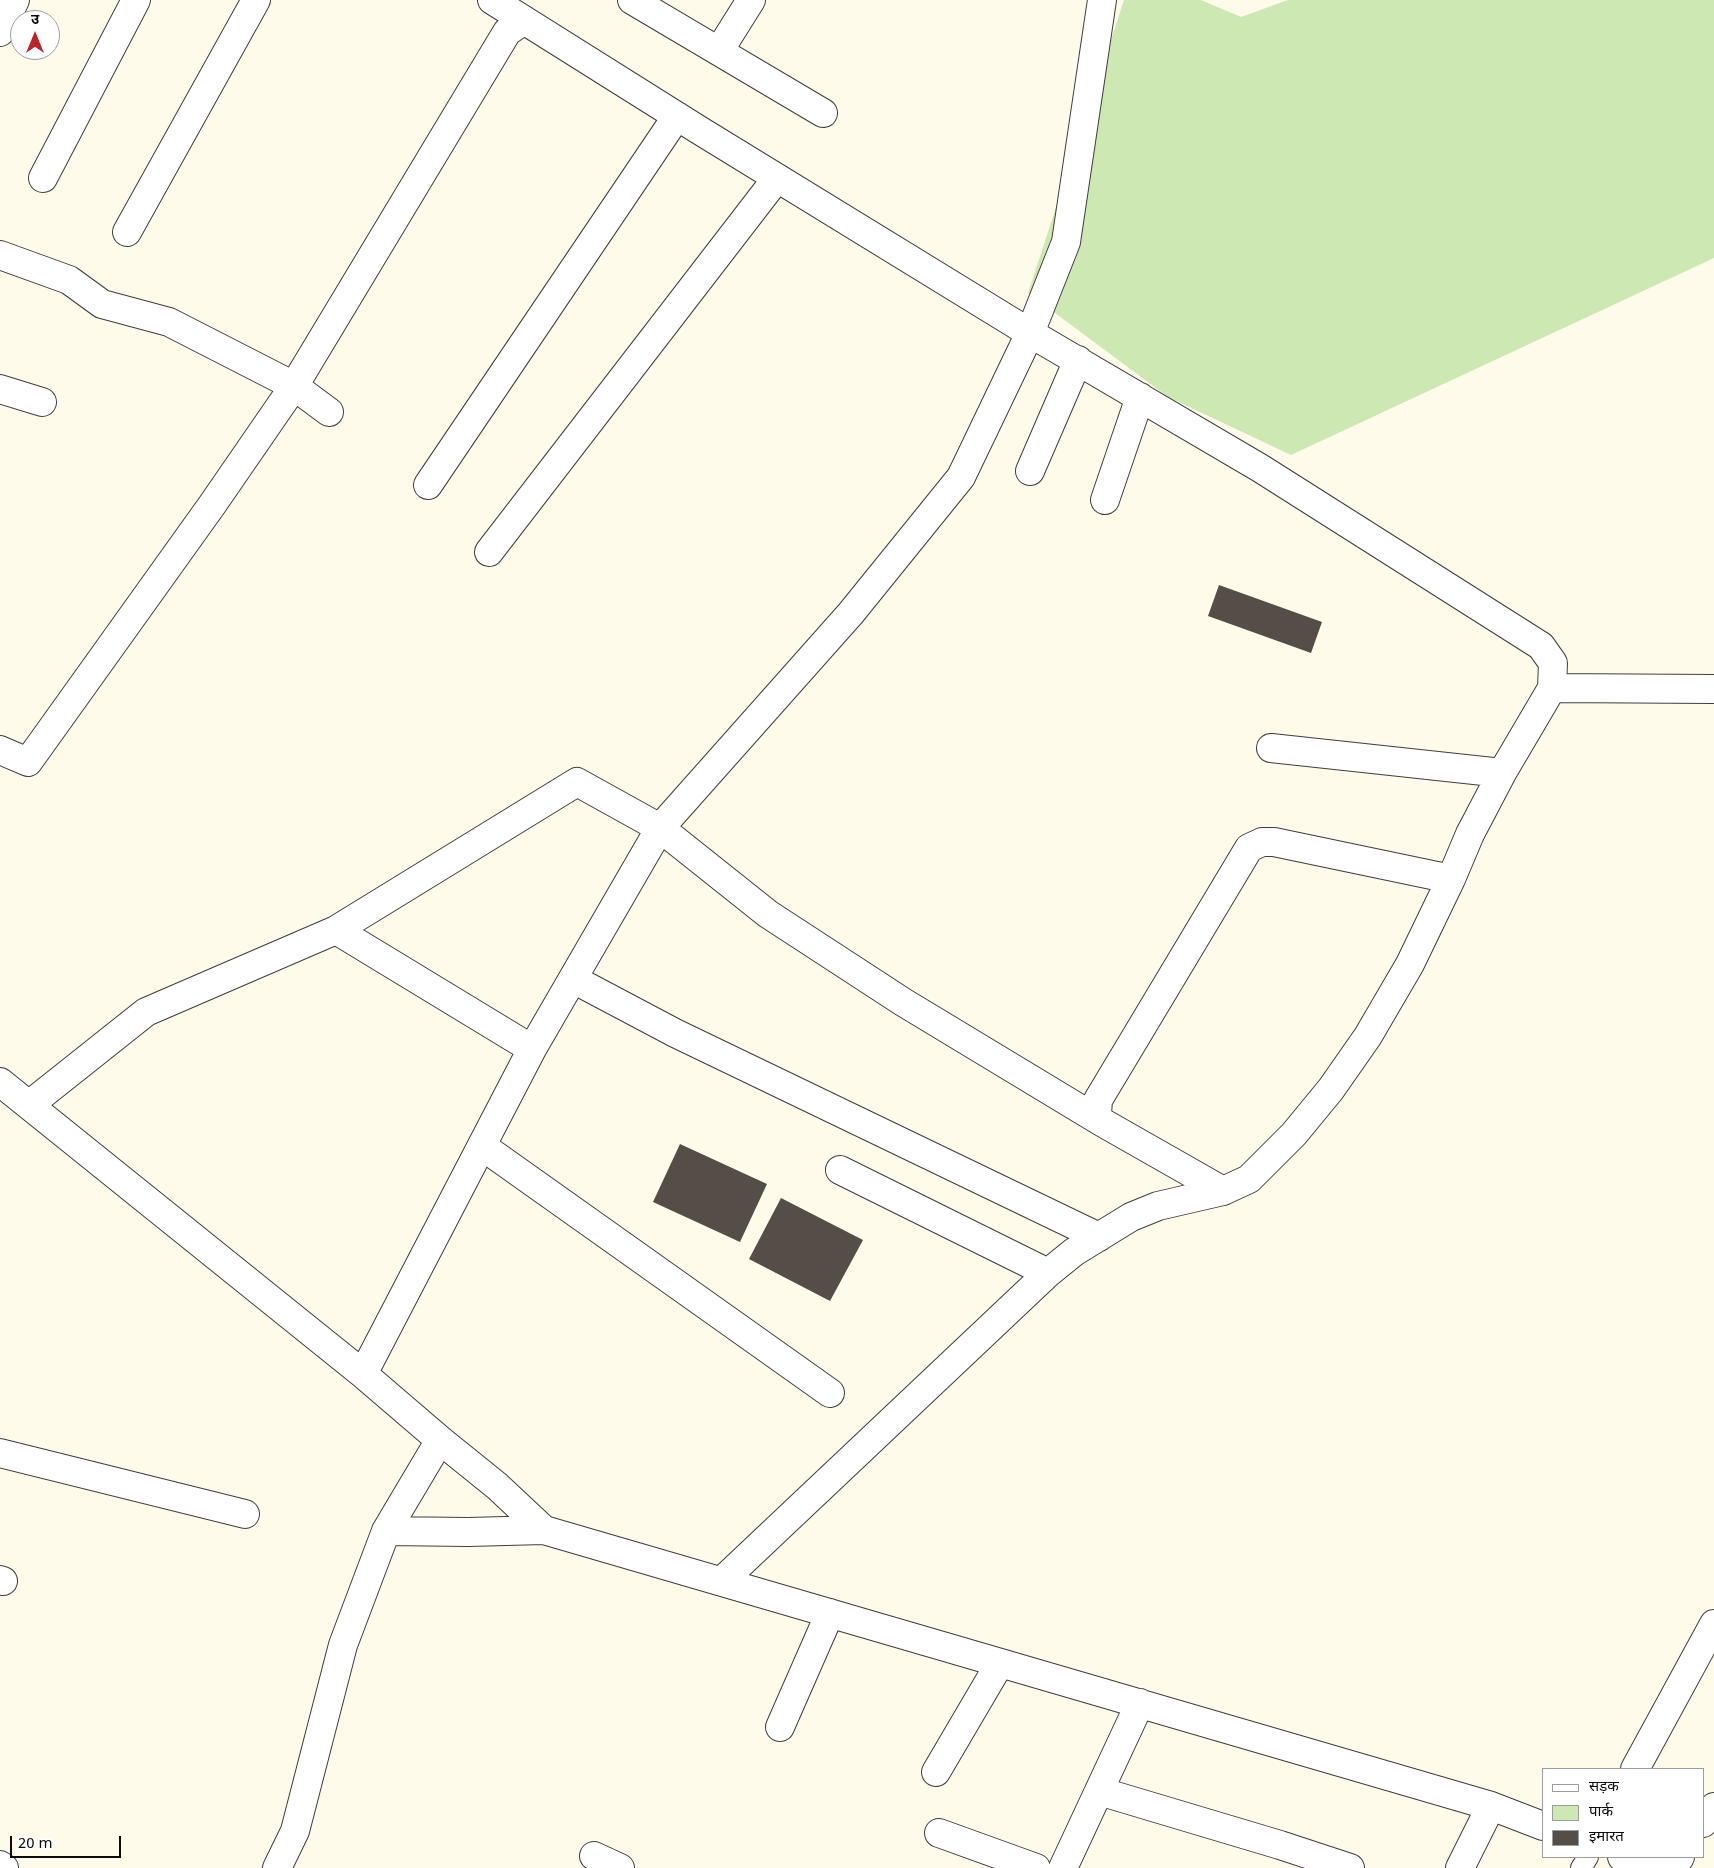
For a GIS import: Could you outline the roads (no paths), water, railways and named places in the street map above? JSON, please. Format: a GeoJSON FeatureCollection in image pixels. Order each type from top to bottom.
{"type":"FeatureCollection","features":[{"type":"Feature","properties":{"kind":"street"},"geometry":{"type":"LineString","coordinates":[[0,32],[15,0]]}},
{"type":"Feature","properties":{"kind":"street"},"geometry":{"type":"LineString","coordinates":[[43,178],[136,0]]}},
{"type":"Feature","properties":{"kind":"street"},"geometry":{"type":"LineString","coordinates":[[127,232],[256,0]]}},
{"type":"Feature","properties":{"kind":"street"},"geometry":{"type":"LineString","coordinates":[[492,0],[1030,333],[1260,468],[1541,646],[1553,663],[1552,688],[1502,773],[1470,834],[1452,878],[1410,964],[1368,1036],[1331,1088],[1294,1134],[1249,1179],[1223,1191],[1158,1206],[1132,1217],[1074,1252],[1048,1273],[722,1581]]}},
{"type":"Feature","properties":{"kind":"street"},"geometry":{"type":"LineString","coordinates":[[632,0],[823,113]]}},
{"type":"Feature","properties":{"kind":"street"},"geometry":{"type":"LineString","coordinates":[[719,51],[751,0]]}},
{"type":"Feature","properties":{"kind":"street"},"geometry":{"type":"LineString","coordinates":[[363,1374],[532,1049],[660,828],[851,613],[961,477],[1030,333],[1066,242],[1102,0]]}},
{"type":"Feature","properties":{"kind":"street"},"geometry":{"type":"LineString","coordinates":[[0,750],[28,762],[212,505],[294,386],[507,32],[524,20]]}},
{"type":"Feature","properties":{"kind":"street"},"geometry":{"type":"LineString","coordinates":[[428,485],[677,116]]}},
{"type":"Feature","properties":{"kind":"street"},"geometry":{"type":"LineString","coordinates":[[489,552],[777,178]]}},
{"type":"Feature","properties":{"kind":"street"},"geometry":{"type":"LineString","coordinates":[[0,255],[69,280],[102,304],[169,322],[294,386],[329,412]]}},
{"type":"Feature","properties":{"kind":"street"},"geometry":{"type":"LineString","coordinates":[[1030,471],[1078,360]]}},
{"type":"Feature","properties":{"kind":"street"},"geometry":{"type":"LineString","coordinates":[[0,389],[42,402]]}},
{"type":"Feature","properties":{"kind":"street"},"geometry":{"type":"LineString","coordinates":[[1105,500],[1140,397]]}},
{"type":"Feature","properties":{"kind":"street"},"geometry":{"type":"LineString","coordinates":[[1552,688],[1714,689]]}},
{"type":"Feature","properties":{"kind":"street"},"geometry":{"type":"LineString","coordinates":[[1271,748],[1502,773]]}},
{"type":"Feature","properties":{"kind":"street"},"geometry":{"type":"LineString","coordinates":[[29,1105],[146,1012],[336,930],[577,782],[660,828],[768,914],[903,1002],[1100,1121],[1223,1191]]}},
{"type":"Feature","properties":{"kind":"street"},"geometry":{"type":"LineString","coordinates":[[1100,1121],[1097,1114],[1098,1100],[1249,848],[1262,842],[1274,842],[1452,878]]}},
{"type":"Feature","properties":{"kind":"street"},"geometry":{"type":"LineString","coordinates":[[336,930],[532,1049]]}},
{"type":"Feature","properties":{"kind":"street"},"geometry":{"type":"LineString","coordinates":[[573,979],[675,1033],[1099,1237]]}},
{"type":"Feature","properties":{"kind":"street"},"geometry":{"type":"LineString","coordinates":[[0,1082],[363,1374],[440,1440],[498,1486],[544,1530]]}},
{"type":"Feature","properties":{"kind":"street"},"geometry":{"type":"LineString","coordinates":[[482,1146],[830,1394]]}},
{"type":"Feature","properties":{"kind":"street"},"geometry":{"type":"LineString","coordinates":[[840,1170],[1048,1273]]}},
{"type":"Feature","properties":{"kind":"street"},"geometry":{"type":"LineString","coordinates":[[277,1868],[295,1831],[343,1645],[386,1531],[440,1440]]}},
{"type":"Feature","properties":{"kind":"street"},"geometry":{"type":"LineString","coordinates":[[0,1452],[245,1514]]}},
{"type":"Feature","properties":{"kind":"street"},"geometry":{"type":"LineString","coordinates":[[386,1531],[468,1532],[544,1530],[1491,1806],[1542,1826]]}},
{"type":"Feature","properties":{"kind":"street"},"geometry":{"type":"LineString","coordinates":[[780,1727],[830,1613]]}},
{"type":"Feature","properties":{"kind":"street"},"geometry":{"type":"LineString","coordinates":[[1636,1768],[1714,1624]]}},
{"type":"Feature","properties":{"kind":"street"},"geometry":{"type":"LineString","coordinates":[[936,1772],[1000,1663]]}},
{"type":"Feature","properties":{"kind":"street"},"geometry":{"type":"LineString","coordinates":[[1063,1868],[1140,1703]]}},
{"type":"Feature","properties":{"kind":"street"},"geometry":{"type":"LineString","coordinates":[[1099,1791],[1350,1868]]}},
{"type":"Feature","properties":{"kind":"street"},"geometry":{"type":"LineString","coordinates":[[1460,1868],[1491,1806]]}},
{"type":"Feature","properties":{"kind":"street"},"geometry":{"type":"LineString","coordinates":[[1704,1822],[1714,1807]]}},
{"type":"Feature","properties":{"kind":"street"},"geometry":{"type":"LineString","coordinates":[[939,1833],[1036,1868]]}},
{"type":"Feature","properties":{"kind":"street"},"geometry":{"type":"LineString","coordinates":[[594,1856],[620,1868]]}},
{"type":"Feature","properties":{"kind":"street"},"geometry":{"type":"LineString","coordinates":[[1625,1858],[1653,1868]]}},
{"type":"Feature","properties":{"kind":"street"},"geometry":{"type":"LineString","coordinates":[[0,1865],[4,1868]]}}]}
